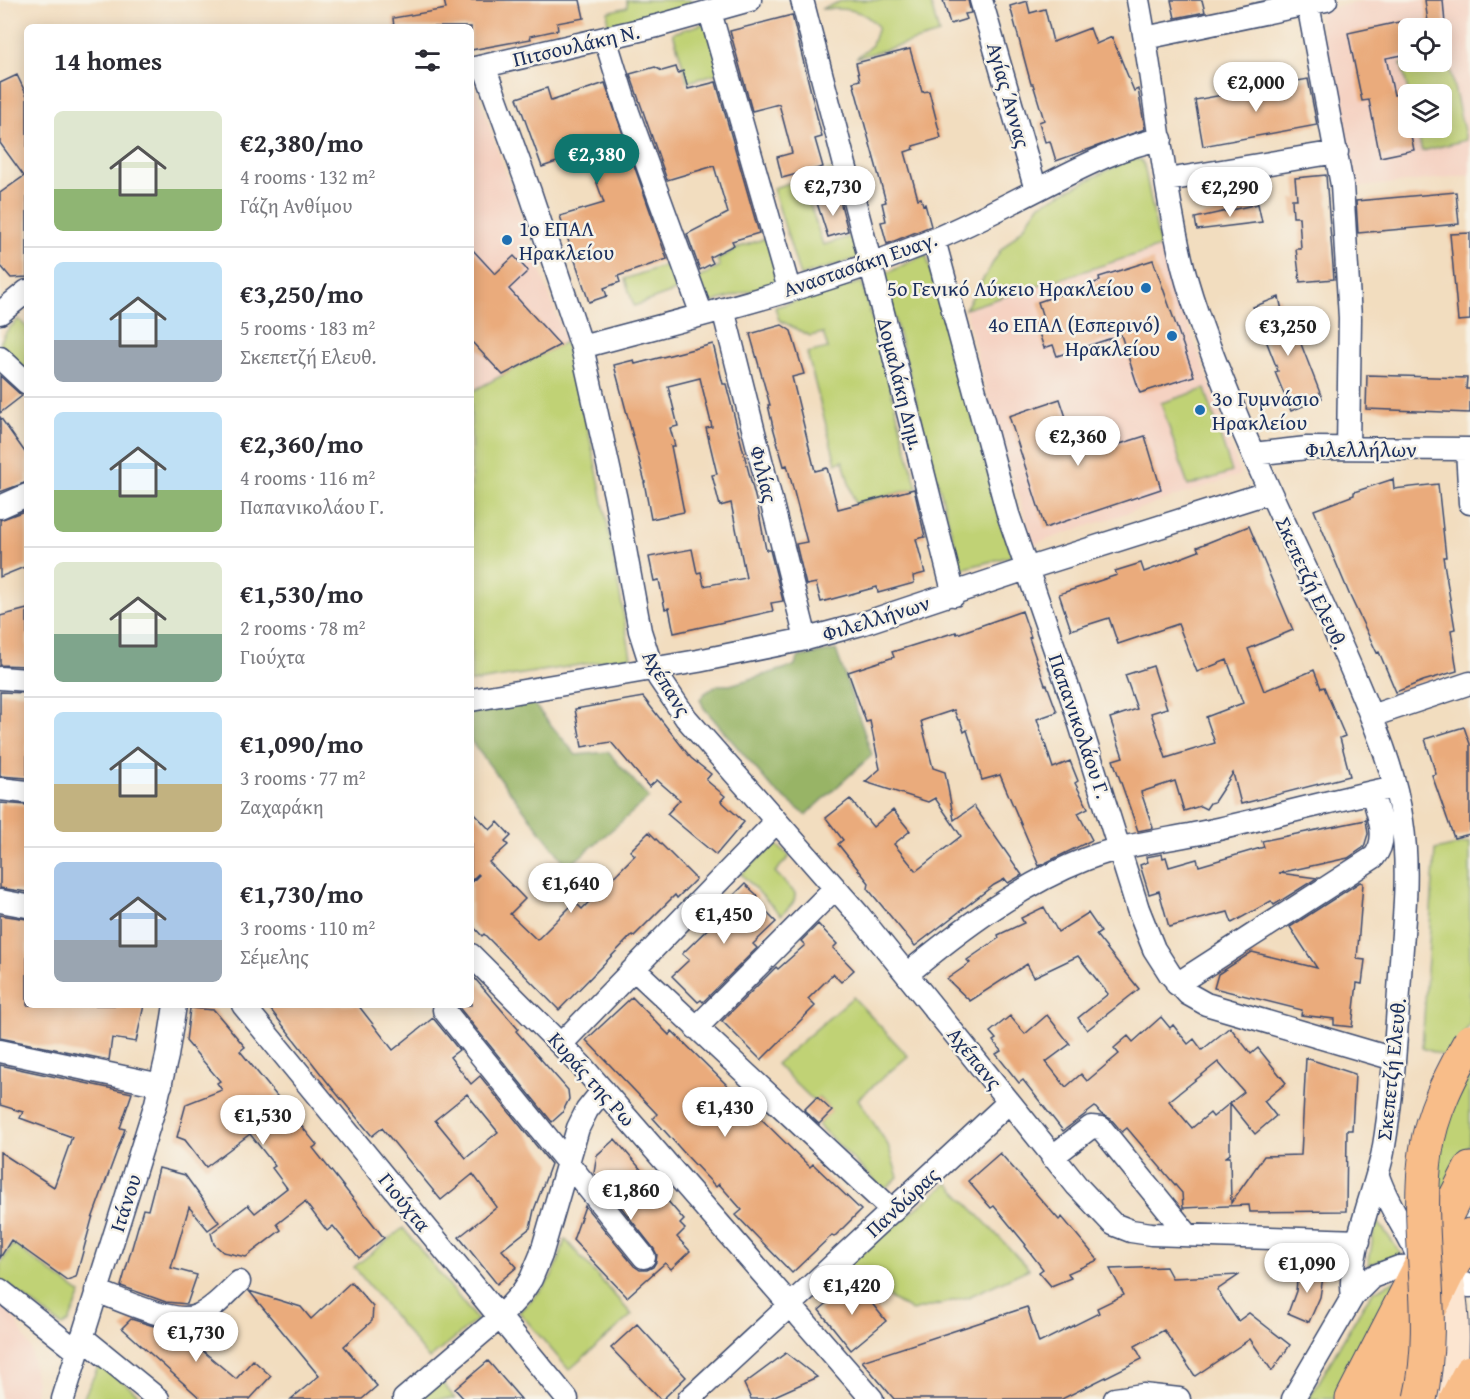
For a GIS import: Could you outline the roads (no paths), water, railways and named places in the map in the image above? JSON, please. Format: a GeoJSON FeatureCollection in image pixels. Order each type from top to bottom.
{"type":"FeatureCollection","features":[{"type":"Feature","properties":{"kind":"main road"},"geometry":{"type":"LineString","coordinates":[[1420,1399],[1428,1339],[1423,1200],[1426,1151],[1441,1101],[1470,1041]]}},
{"type":"Feature","properties":{"kind":"main road"},"geometry":{"type":"LineString","coordinates":[[1352,1399],[1446,1276],[1470,1169]]}},
{"type":"Feature","properties":{"kind":"main road"},"geometry":{"type":"LineString","coordinates":[[1386,1399],[1446,1276],[1470,1235]]}},
{"type":"Feature","properties":{"kind":"main road"},"geometry":{"type":"LineString","coordinates":[[1446,1276],[1452,1302],[1454,1348],[1447,1399]]}},
{"type":"Feature","properties":{"kind":"main road"},"geometry":{"type":"LineString","coordinates":[[1456,1399],[1470,1372]]}},
{"type":"Feature","properties":{"kind":"street","name":"Πιτσουλάκη Ν."},"geometry":{"type":"LineString","coordinates":[[477,68],[710,12],[750,0]]}},
{"type":"Feature","properties":{"kind":"street","name":"Δομαλάκη Δημ."},"geometry":{"type":"LineString","coordinates":[[802,0],[954,595]]}},
{"type":"Feature","properties":{"kind":"street","name":"Αγίας Άννας"},"geometry":{"type":"LineString","coordinates":[[981,0],[1036,190]]}},
{"type":"Feature","properties":{"kind":"street","name":"Σκεπετζή Ελευθ."},"geometry":{"type":"LineString","coordinates":[[1138,0],[1174,226],[1191,294],[1253,454],[1335,631],[1371,716],[1395,787],[1403,826],[1406,865],[1389,1112],[1378,1176],[1364,1218],[1353,1270],[1353,1296]]}},
{"type":"Feature","properties":{"kind":"street"},"geometry":{"type":"LineString","coordinates":[[1145,38],[1317,2],[1342,185],[1350,318],[1348,448]]}},
{"type":"Feature","properties":{"kind":"street"},"geometry":{"type":"LineString","coordinates":[[710,12],[789,289]]}},
{"type":"Feature","properties":{"kind":"street","name":"Φιλίας"},"geometry":{"type":"LineString","coordinates":[[605,38],[628,111],[712,312],[806,639]]}},
{"type":"Feature","properties":{"kind":"street","name":"Αχέπανς"},"geometry":{"type":"LineString","coordinates":[[477,68],[554,257],[582,347],[616,500],[640,631],[654,668],[686,718],[835,888],[907,974],[1052,1157],[1113,1224],[1131,1231],[1151,1234],[1359,1241]]}},
{"type":"Feature","properties":{"kind":"street","name":"Αναστασάκη Ευαγ."},"geometry":{"type":"LineString","coordinates":[[582,347],[712,312],[871,265],[934,240],[1108,154],[1161,139]]}},
{"type":"Feature","properties":{"kind":"street"},"geometry":{"type":"LineString","coordinates":[[1167,180],[1337,152]]}},
{"type":"Feature","properties":{"kind":"street","name":"Παπανικολάου Γ."},"geometry":{"type":"LineString","coordinates":[[934,240],[990,452],[1026,569],[1073,702],[1138,909],[1154,949],[1177,984],[1188,994],[1206,1004],[1394,1059]]}},
{"type":"Feature","properties":{"kind":"street"},"geometry":{"type":"LineString","coordinates":[[1,310],[24,293]]}},
{"type":"Feature","properties":{"kind":"street"},"geometry":{"type":"LineString","coordinates":[[0,358],[24,380]]}},
{"type":"Feature","properties":{"kind":"street","name":"Φιλελλήλων"},"geometry":{"type":"LineString","coordinates":[[1253,454],[1307,448],[1469,449]]}},
{"type":"Feature","properties":{"kind":"street"},"geometry":{"type":"LineString","coordinates":[[1469,449],[1470,503]]}},
{"type":"Feature","properties":{"kind":"street","name":"Φιλελλήνων"},"geometry":{"type":"LineString","coordinates":[[474,699],[806,639],[954,595],[1026,569],[1270,492]]}},
{"type":"Feature","properties":{"kind":"street"},"geometry":{"type":"LineString","coordinates":[[0,507],[24,496]]}},
{"type":"Feature","properties":{"kind":"street"},"geometry":{"type":"LineString","coordinates":[[0,678],[24,680]]}},
{"type":"Feature","properties":{"kind":"street"},"geometry":{"type":"LineString","coordinates":[[1371,716],[1470,683]]}},
{"type":"Feature","properties":{"kind":"street"},"geometry":{"type":"LineString","coordinates":[[907,974],[975,921],[1019,893],[1083,860],[1120,848],[1213,830],[1395,787]]}},
{"type":"Feature","properties":{"kind":"street"},"geometry":{"type":"LineString","coordinates":[[0,789],[24,792]]}},
{"type":"Feature","properties":{"kind":"street"},"geometry":{"type":"LineString","coordinates":[[1177,984],[1374,856],[1381,849],[1383,838],[1372,792]]}},
{"type":"Feature","properties":{"kind":"street"},"geometry":{"type":"LineString","coordinates":[[561,1044],[776,822]]}},
{"type":"Feature","properties":{"kind":"street"},"geometry":{"type":"LineString","coordinates":[[696,1028],[835,888]]}},
{"type":"Feature","properties":{"kind":"street"},"geometry":{"type":"LineString","coordinates":[[0,901],[24,905]]}},
{"type":"Feature","properties":{"kind":"street","name":"Κυράς της Ρω"},"geometry":{"type":"LineString","coordinates":[[474,958],[561,1044],[603,1090],[872,1399]]}},
{"type":"Feature","properties":{"kind":"street"},"geometry":{"type":"LineString","coordinates":[[634,969],[893,1211]]}},
{"type":"Feature","properties":{"kind":"street","name":"Ιτάνου"},"geometry":{"type":"LineString","coordinates":[[63,1399],[161,1085],[174,1008]]}},
{"type":"Feature","properties":{"kind":"street","name":"Γιούχτα"},"geometry":{"type":"LineString","coordinates":[[245,1008],[567,1399]]}},
{"type":"Feature","properties":{"kind":"street"},"geometry":{"type":"LineString","coordinates":[[444,1010],[644,1257]]}},
{"type":"Feature","properties":{"kind":"street"},"geometry":{"type":"LineString","coordinates":[[0,1051],[161,1085]]}},
{"type":"Feature","properties":{"kind":"street"},"geometry":{"type":"LineString","coordinates":[[404,1399],[499,1318],[521,1294],[536,1269],[578,1128],[587,1110],[603,1090]]}},
{"type":"Feature","properties":{"kind":"street","name":"Πανδώρας"},"geometry":{"type":"LineString","coordinates":[[689,1399],[1010,1102]]}},
{"type":"Feature","properties":{"kind":"street"},"geometry":{"type":"LineString","coordinates":[[1052,1157],[1091,1127],[1101,1128],[1187,1234]]}},
{"type":"Feature","properties":{"kind":"street"},"geometry":{"type":"LineString","coordinates":[[1378,1176],[1388,1203],[1412,1243],[1446,1276]]}},
{"type":"Feature","properties":{"kind":"street"},"geometry":{"type":"LineString","coordinates":[[1293,1399],[1353,1296],[1366,1282],[1377,1274],[1399,1267],[1446,1276]]}},
{"type":"Feature","properties":{"kind":"street"},"geometry":{"type":"LineString","coordinates":[[96,1290],[162,1314],[183,1319],[198,1316],[211,1308],[239,1282]]}},
{"type":"Feature","properties":{"kind":"street"},"geometry":{"type":"LineString","coordinates":[[0,1290],[158,1399]]}},
{"type":"Feature","properties":{"kind":"street"},"geometry":{"type":"LineString","coordinates":[[1280,1399],[1311,1367]]}},
{"type":"Feature","properties":{"kind":"street"},"geometry":{"type":"LineString","coordinates":[[1116,1399],[1143,1395],[1179,1399]]}},
{"type":"Feature","properties":{"kind":"place","name":"1ο ΕΠΑΛ Ηρακλείου"},"geometry":{"type":"Point","coordinates":[507,240]}},
{"type":"Feature","properties":{"kind":"place","name":"5ο Γενικό Λύκειο Ηρακλείου"},"geometry":{"type":"Point","coordinates":[1146,288]}},
{"type":"Feature","properties":{"kind":"place","name":"4o ΕΠΑΛ (Εσπερινό) Ηρακλείου"},"geometry":{"type":"Point","coordinates":[1172,336]}},
{"type":"Feature","properties":{"kind":"place","name":"3ο Γυμνάσιο Ηρακλείου"},"geometry":{"type":"Point","coordinates":[1200,410]}}]}
